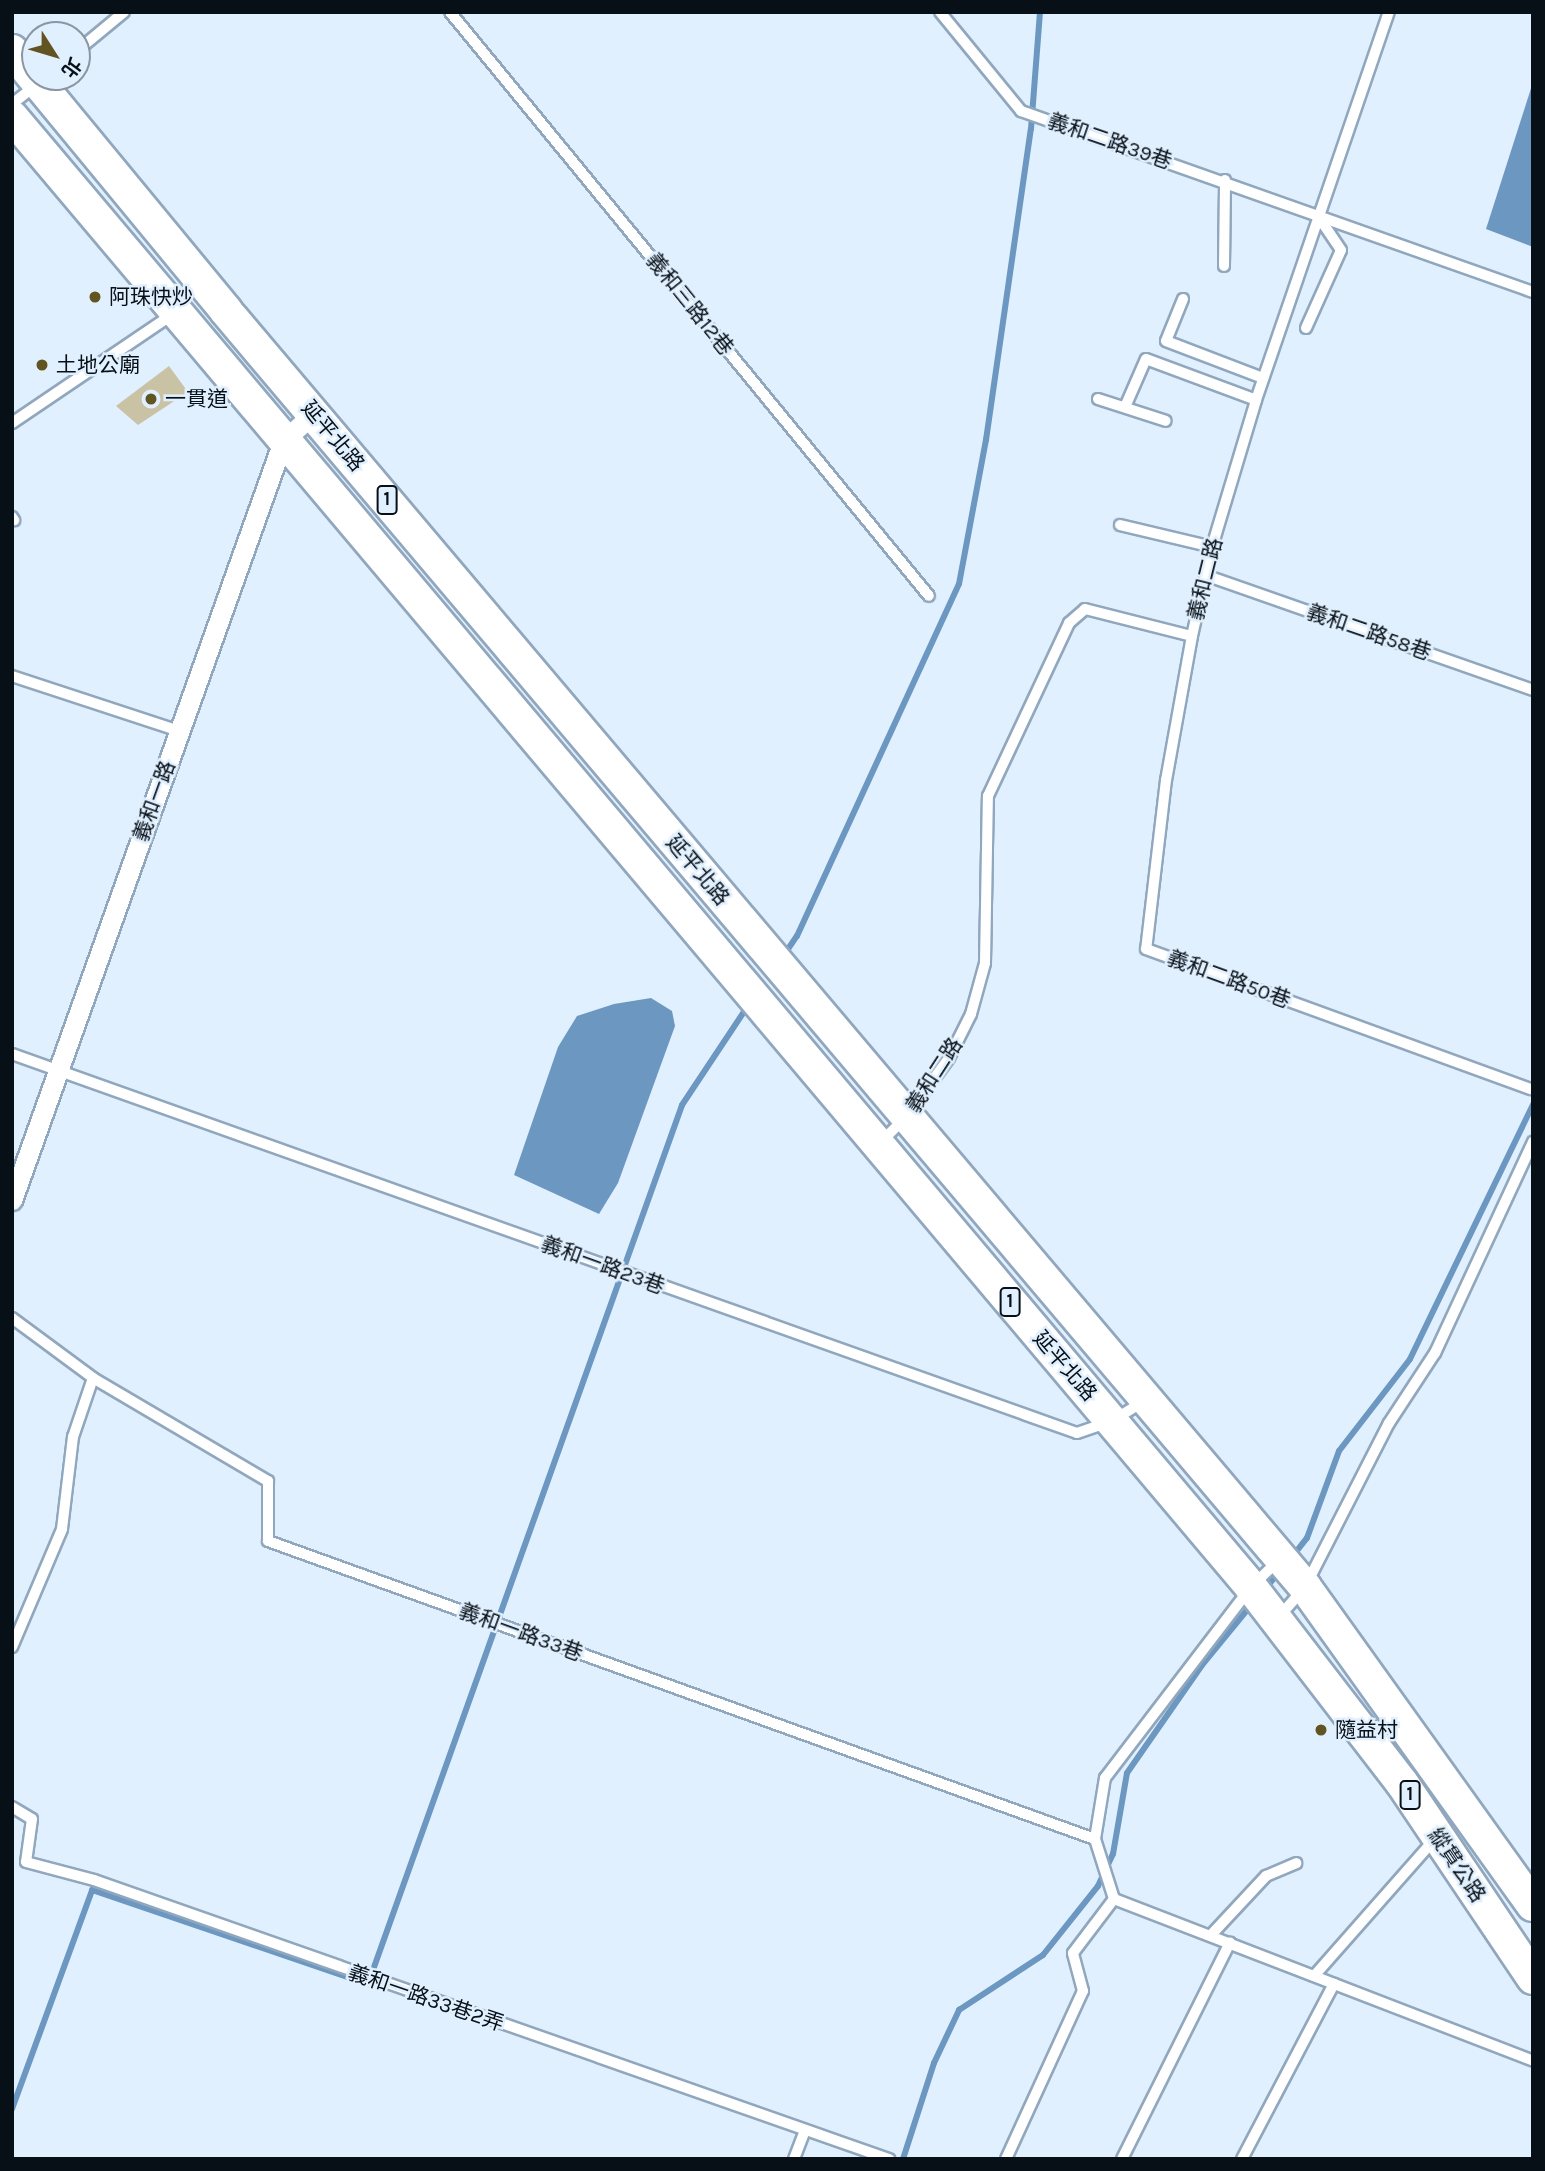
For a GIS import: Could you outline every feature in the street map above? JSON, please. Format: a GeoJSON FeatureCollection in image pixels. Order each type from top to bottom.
{"type":"FeatureCollection","features":[{"type":"Feature","properties":{"kind":"main road","name":"延平北路"},"geometry":{"type":"LineString","coordinates":[[51,91],[209,289],[805,998],[1281,1558]]}},
{"type":"Feature","properties":{"kind":"main road","name":"延平北路"},"geometry":{"type":"LineString","coordinates":[[12,117],[733,976],[1251,1587]]}},
{"type":"Feature","properties":{"kind":"main road","name":"1"},"geometry":{"type":"LineString","coordinates":[[1281,1558],[1305,1587]]}},
{"type":"Feature","properties":{"kind":"main road","name":"1"},"geometry":{"type":"LineString","coordinates":[[1251,1587],[1278,1619]]}},
{"type":"Feature","properties":{"kind":"main road","name":"縱貫公路"},"geometry":{"type":"LineString","coordinates":[[1305,1587],[1531,1897]]}},
{"type":"Feature","properties":{"kind":"main road","name":"縱貫公路"},"geometry":{"type":"LineString","coordinates":[[1278,1619],[1402,1783],[1533,1978]]}},
{"type":"Feature","properties":{"kind":"main road"},"geometry":{"type":"LineString","coordinates":[[1402,1783],[1431,1759]]}},
{"type":"Feature","properties":{"kind":"street"},"geometry":{"type":"LineString","coordinates":[[176,311],[209,289]]}},
{"type":"Feature","properties":{"kind":"street","name":"義和一路"},"geometry":{"type":"LineString","coordinates":[[12,1200],[56,1070],[283,441],[314,412]]}},
{"type":"Feature","properties":{"kind":"lane"},"geometry":{"type":"LineString","coordinates":[[91,39],[124,12]]}},
{"type":"Feature","properties":{"kind":"lane","name":"義和三路12巷"},"geometry":{"type":"LineString","coordinates":[[450,12],[929,596]]}},
{"type":"Feature","properties":{"kind":"lane","name":"義和二路39巷"},"geometry":{"type":"LineString","coordinates":[[940,12],[1021,111],[1225,180],[1533,292]]}},
{"type":"Feature","properties":{"kind":"lane","name":"義和二路"},"geometry":{"type":"LineString","coordinates":[[877,1146],[906,1117],[949,1058],[971,1014],[985,963],[988,796],[1069,623],[1085,610],[1192,636],[1212,547],[1256,400],[1390,12]]}},
{"type":"Feature","properties":{"kind":"lane"},"geometry":{"type":"LineString","coordinates":[[12,104],[28,91]]}},
{"type":"Feature","properties":{"kind":"lane"},"geometry":{"type":"LineString","coordinates":[[1224,266],[1225,180]]}},
{"type":"Feature","properties":{"kind":"lane"},"geometry":{"type":"LineString","coordinates":[[1306,328],[1341,250],[1319,216]]}},
{"type":"Feature","properties":{"kind":"lane"},"geometry":{"type":"LineString","coordinates":[[1183,299],[1166,341],[1263,378]]}},
{"type":"Feature","properties":{"kind":"lane"},"geometry":{"type":"LineString","coordinates":[[12,423],[176,311]]}},
{"type":"Feature","properties":{"kind":"lane"},"geometry":{"type":"LineString","coordinates":[[1125,407],[1146,359],[1256,400]]}},
{"type":"Feature","properties":{"kind":"lane"},"geometry":{"type":"LineString","coordinates":[[1098,399],[1166,421]]}},
{"type":"Feature","properties":{"kind":"lane"},"geometry":{"type":"LineString","coordinates":[[1120,525],[1212,547]]}},
{"type":"Feature","properties":{"kind":"lane","name":"義和二路58巷"},"geometry":{"type":"LineString","coordinates":[[1205,575],[1533,690]]}},
{"type":"Feature","properties":{"kind":"lane","name":"義和二路50巷"},"geometry":{"type":"LineString","coordinates":[[1192,636],[1166,780],[1146,949],[1531,1089]]}},
{"type":"Feature","properties":{"kind":"lane"},"geometry":{"type":"LineString","coordinates":[[12,676],[179,731]]}},
{"type":"Feature","properties":{"kind":"lane","name":"義和一路23巷"},"geometry":{"type":"LineString","coordinates":[[12,1054],[1077,1433],[1112,1421],[1146,1400]]}},
{"type":"Feature","properties":{"kind":"lane"},"geometry":{"type":"LineString","coordinates":[[1278,1619],[1305,1587],[1389,1423],[1435,1353],[1533,1142]]}},
{"type":"Feature","properties":{"kind":"lane","name":"義和一路33巷"},"geometry":{"type":"LineString","coordinates":[[12,1318],[93,1378],[268,1481],[268,1541],[1095,1839]]}},
{"type":"Feature","properties":{"kind":"lane"},"geometry":{"type":"LineString","coordinates":[[12,1647],[62,1529],[73,1437],[93,1378]]}},
{"type":"Feature","properties":{"kind":"lane"},"geometry":{"type":"LineString","coordinates":[[1281,1558],[1251,1587],[1105,1777],[1095,1839],[1099,1860],[1114,1899],[1211,1934],[1533,2061]]}},
{"type":"Feature","properties":{"kind":"lane","name":"義和一路33巷2弄"},"geometry":{"type":"LineString","coordinates":[[12,1807],[32,1819],[26,1862],[94,1880],[889,2159]]}},
{"type":"Feature","properties":{"kind":"lane"},"geometry":{"type":"LineString","coordinates":[[1314,1976],[1438,1836]]}},
{"type":"Feature","properties":{"kind":"lane"},"geometry":{"type":"LineString","coordinates":[[1211,1934],[1265,1876],[1296,1863]]}},
{"type":"Feature","properties":{"kind":"lane"},"geometry":{"type":"LineString","coordinates":[[1006,2159],[1083,1991],[1073,1953],[1114,1899]]}},
{"type":"Feature","properties":{"kind":"lane"},"geometry":{"type":"LineString","coordinates":[[1122,2159],[1230,1942]]}},
{"type":"Feature","properties":{"kind":"lane"},"geometry":{"type":"LineString","coordinates":[[1242,2159],[1334,1984]]}},
{"type":"Feature","properties":{"kind":"lane"},"geometry":{"type":"LineString","coordinates":[[794,2159],[805,2130]]}},
{"type":"Feature","properties":{"kind":"water"},"geometry":{"type":"Polygon","coordinates":[[[1533,82],[1533,247],[1486,229],[1533,82]]]}},
{"type":"Feature","properties":{"kind":"water"},"geometry":{"type":"Polygon","coordinates":[[[651,998],[672,1011],[675,1026],[618,1183],[599,1214],[514,1175],[558,1047],[577,1016],[614,1004],[651,998]]]}},
{"type":"Feature","properties":{"kind":"building","name":"一貫道"},"geometry":{"type":"Polygon","coordinates":[[[169,366],[188,392],[138,425],[116,406],[169,366]]]}},
{"type":"Feature","properties":{"kind":"waterway"},"geometry":{"type":"LineString","coordinates":[[784,955],[797,936],[959,584],[986,440],[1031,129],[1040,12]]}},
{"type":"Feature","properties":{"kind":"waterway"},"geometry":{"type":"LineString","coordinates":[[12,2109],[92,1890],[368,1984],[682,1105],[749,1004]]}},
{"type":"Feature","properties":{"kind":"waterway"},"geometry":{"type":"LineString","coordinates":[[1292,1557],[1307,1538],[1339,1451],[1410,1359],[1533,1104]]}},
{"type":"Feature","properties":{"kind":"waterway"},"geometry":{"type":"LineString","coordinates":[[1265,1589],[1280,1571]]}},
{"type":"Feature","properties":{"kind":"waterway"},"geometry":{"type":"LineString","coordinates":[[903,2159],[934,2063],[959,2010],[1043,1955],[1098,1886],[1113,1854],[1127,1773],[1202,1665],[1253,1603]]}},
{"type":"Feature","properties":{"kind":"place","name":"阿珠快炒"},"geometry":{"type":"Point","coordinates":[95,297]}},
{"type":"Feature","properties":{"kind":"place","name":"土地公廟"},"geometry":{"type":"Point","coordinates":[42,365]}},
{"type":"Feature","properties":{"kind":"place","name":"一貫道"},"geometry":{"type":"Point","coordinates":[151,399]}},
{"type":"Feature","properties":{"kind":"place","name":"隨益村"},"geometry":{"type":"Point","coordinates":[1321,1730]}}]}
